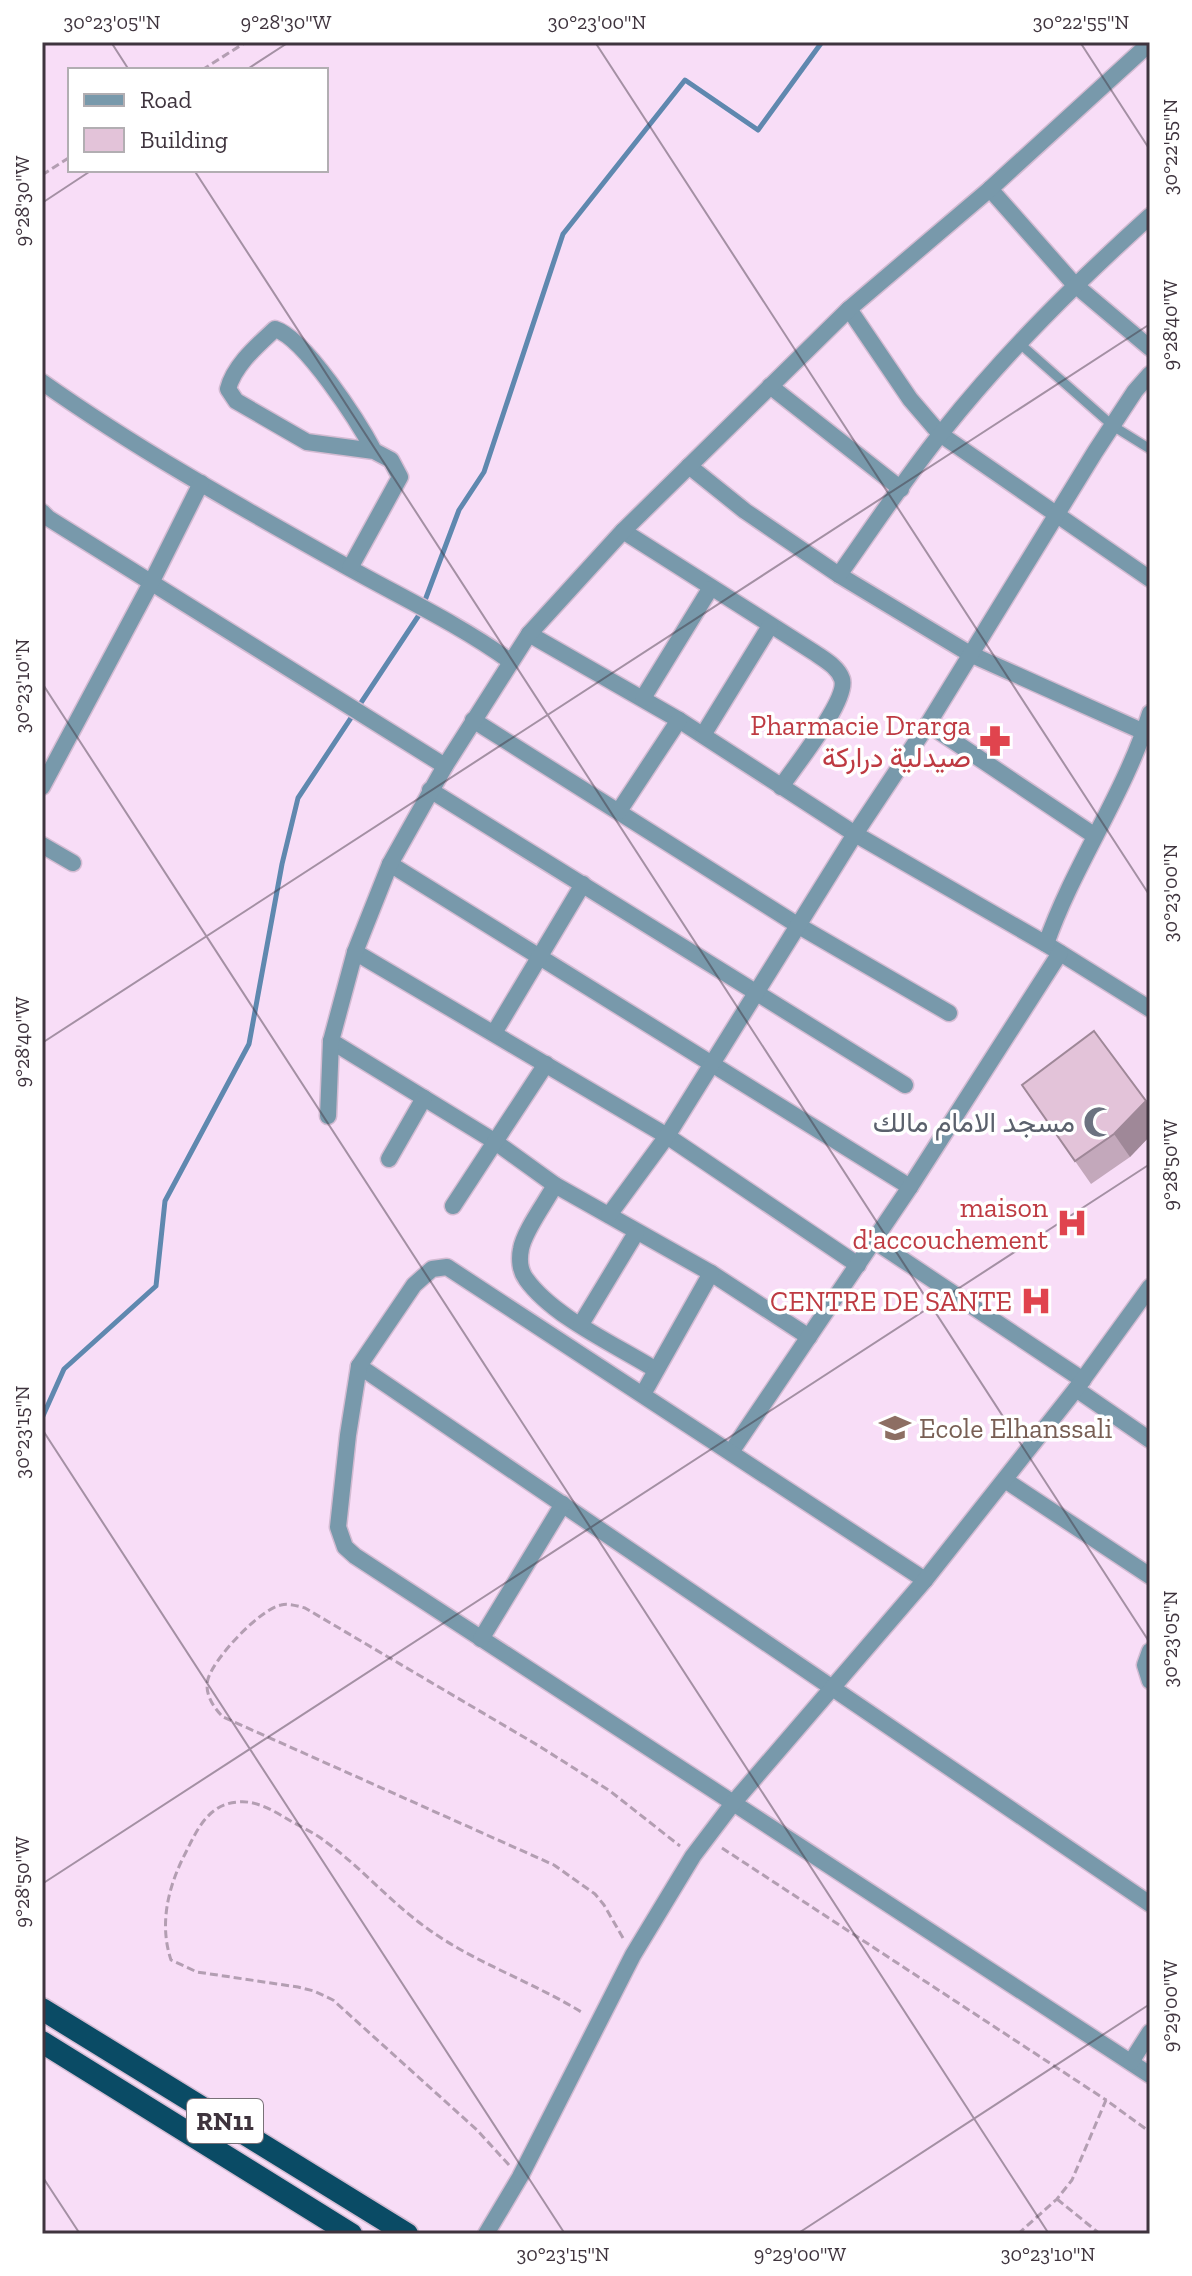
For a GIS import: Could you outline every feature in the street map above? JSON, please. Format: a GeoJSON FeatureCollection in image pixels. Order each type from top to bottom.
{"type":"FeatureCollection","features":[{"type":"Feature","properties":{"kind":"highway","name":"RN11"},"geometry":{"type":"LineString","coordinates":[[42,2009],[407,2234]]}},
{"type":"Feature","properties":{"kind":"highway","name":"RN11"},"geometry":{"type":"LineString","coordinates":[[42,2042],[351,2234]]}},
{"type":"Feature","properties":{"kind":"street"},"geometry":{"type":"LineString","coordinates":[[328,1116],[331,1041],[355,952],[390,864],[430,790],[529,634],[623,531],[849,309],[990,189],[1150,43]]}},
{"type":"Feature","properties":{"kind":"street"},"geometry":{"type":"LineString","coordinates":[[990,189],[1074,284],[1150,348]]}},
{"type":"Feature","properties":{"kind":"street"},"geometry":{"type":"LineString","coordinates":[[839,575],[940,434],[1018,342],[1074,284],[1150,216]]}},
{"type":"Feature","properties":{"kind":"street"},"geometry":{"type":"LineString","coordinates":[[849,309],[895,378],[940,434],[1150,579]]}},
{"type":"Feature","properties":{"kind":"street"},"geometry":{"type":"LineString","coordinates":[[350,568],[400,477],[391,460],[374,451],[307,442],[236,401],[228,389],[231,380],[275,329],[284,332],[304,351],[361,427],[374,451]]}},
{"type":"Feature","properties":{"kind":"street"},"geometry":{"type":"LineString","coordinates":[[609,1215],[667,1136],[1135,391],[1150,374]]}},
{"type":"Feature","properties":{"kind":"street"},"geometry":{"type":"LineString","coordinates":[[42,382],[113,432],[390,591],[476,636],[510,661]]}},
{"type":"Feature","properties":{"kind":"street"},"geometry":{"type":"LineString","coordinates":[[770,386],[901,489]]}},
{"type":"Feature","properties":{"kind":"street"},"geometry":{"type":"LineString","coordinates":[[689,466],[745,511],[839,575],[970,654],[1144,732]]}},
{"type":"Feature","properties":{"kind":"street"},"geometry":{"type":"LineString","coordinates":[[42,787],[201,483]]}},
{"type":"Feature","properties":{"kind":"street"},"geometry":{"type":"LineString","coordinates":[[42,512],[445,766]]}},
{"type":"Feature","properties":{"kind":"street"},"geometry":{"type":"LineString","coordinates":[[623,531],[836,668],[843,692],[781,787]]}},
{"type":"Feature","properties":{"kind":"street"},"geometry":{"type":"LineString","coordinates":[[643,698],[710,589]]}},
{"type":"Feature","properties":{"kind":"street"},"geometry":{"type":"LineString","coordinates":[[703,735],[770,626]]}},
{"type":"Feature","properties":{"kind":"street"},"geometry":{"type":"LineString","coordinates":[[529,634],[643,698],[855,834],[1053,948],[1150,1009]]}},
{"type":"Feature","properties":{"kind":"street"},"geometry":{"type":"LineString","coordinates":[[731,1452],[910,1187],[1053,948],[1063,899],[1128,772],[1150,713]]}},
{"type":"Feature","properties":{"kind":"street"},"geometry":{"type":"LineString","coordinates":[[473,720],[799,926],[949,1013]]}},
{"type":"Feature","properties":{"kind":"street"},"geometry":{"type":"LineString","coordinates":[[619,811],[679,720]]}},
{"type":"Feature","properties":{"kind":"street"},"geometry":{"type":"LineString","coordinates":[[928,724],[1095,836]]}},
{"type":"Feature","properties":{"kind":"street"},"geometry":{"type":"LineString","coordinates":[[430,790],[905,1085]]}},
{"type":"Feature","properties":{"kind":"street"},"geometry":{"type":"LineString","coordinates":[[42,845],[73,863]]}},
{"type":"Feature","properties":{"kind":"street"},"geometry":{"type":"LineString","coordinates":[[390,864],[910,1187]]}},
{"type":"Feature","properties":{"kind":"street"},"geometry":{"type":"LineString","coordinates":[[494,1033],[583,884]]}},
{"type":"Feature","properties":{"kind":"street"},"geometry":{"type":"LineString","coordinates":[[355,952],[667,1136],[858,1265]]}},
{"type":"Feature","properties":{"kind":"street"},"geometry":{"type":"LineString","coordinates":[[331,1041],[494,1141],[555,1185],[711,1273],[809,1337]]}},
{"type":"Feature","properties":{"kind":"street"},"geometry":{"type":"LineString","coordinates":[[453,1206],[546,1064]]}},
{"type":"Feature","properties":{"kind":"street"},"geometry":{"type":"LineString","coordinates":[[389,1159],[424,1098]]}},
{"type":"Feature","properties":{"kind":"street"},"geometry":{"type":"LineString","coordinates":[[555,1185],[521,1247],[519,1263],[524,1277],[544,1299],[656,1370]]}},
{"type":"Feature","properties":{"kind":"street"},"geometry":{"type":"LineString","coordinates":[[581,1324],[636,1233]]}},
{"type":"Feature","properties":{"kind":"street"},"geometry":{"type":"LineString","coordinates":[[873,1240],[1080,1384],[1150,1440]]}},
{"type":"Feature","properties":{"kind":"street"},"geometry":{"type":"LineString","coordinates":[[925,1580],[457,1272],[439,1266],[414,1285],[359,1366],[339,1508],[338,1527],[345,1547],[367,1565],[1150,2075]]}},
{"type":"Feature","properties":{"kind":"street"},"geometry":{"type":"LineString","coordinates":[[643,1394],[711,1273]]}},
{"type":"Feature","properties":{"kind":"street"},"geometry":{"type":"LineString","coordinates":[[486,2234],[520,2177],[633,1955],[693,1856],[734,1802],[925,1580],[1080,1384],[1150,1287]]}},
{"type":"Feature","properties":{"kind":"street"},"geometry":{"type":"LineString","coordinates":[[359,1366],[1150,1904]]}},
{"type":"Feature","properties":{"kind":"street"},"geometry":{"type":"LineString","coordinates":[[1005,1480],[1150,1576]]}},
{"type":"Feature","properties":{"kind":"street"},"geometry":{"type":"LineString","coordinates":[[481,1639],[563,1504]]}},
{"type":"Feature","properties":{"kind":"street"},"geometry":{"type":"LineString","coordinates":[[1150,1651],[1145,1665],[1150,1681]]}},
{"type":"Feature","properties":{"kind":"street"},"geometry":{"type":"LineString","coordinates":[[1131,2062],[1150,2032]]}},
{"type":"Feature","properties":{"kind":"lane"},"geometry":{"type":"LineString","coordinates":[[1018,342],[1113,426],[1150,449]]}},
{"type":"Feature","properties":{"kind":"path"},"geometry":{"type":"LineString","coordinates":[[205,68],[246,42]]}},
{"type":"Feature","properties":{"kind":"path"},"geometry":{"type":"LineString","coordinates":[[42,175],[68,158]]}},
{"type":"Feature","properties":{"kind":"path"},"geometry":{"type":"LineString","coordinates":[[633,1955],[595,1894],[554,1865],[223,1717],[215,1709],[207,1687],[216,1664],[237,1638],[267,1610],[290,1604],[305,1608],[610,1791],[693,1856]]}},
{"type":"Feature","properties":{"kind":"path"},"geometry":{"type":"LineString","coordinates":[[520,2177],[477,2130],[333,2000],[298,1987],[197,1972],[171,1960],[165,1911],[177,1870],[196,1830],[217,1807],[238,1802],[272,1810],[325,1841],[448,1943],[561,1999],[597,2022]]}},
{"type":"Feature","properties":{"kind":"path"},"geometry":{"type":"LineString","coordinates":[[707,1838],[1150,2132]]}},
{"type":"Feature","properties":{"kind":"path"},"geometry":{"type":"LineString","coordinates":[[1018,2234],[1057,2199],[1072,2180],[1106,2100]]}},
{"type":"Feature","properties":{"kind":"path"},"geometry":{"type":"LineString","coordinates":[[1057,2199],[1100,2234]]}},
{"type":"Feature","properties":{"kind":"building","name":"مسجد الامام مالك"},"geometry":{"type":"Polygon","coordinates":[[[1094,1031],[1146,1101],[1114,1134],[1075,1161],[1022,1085],[1094,1031]]]}},
{"type":"Feature","properties":{"kind":"waterway"},"geometry":{"type":"LineString","coordinates":[[424,603],[459,510],[484,472],[563,234],[685,80],[758,130],[822,42]]}},
{"type":"Feature","properties":{"kind":"waterway"},"geometry":{"type":"LineString","coordinates":[[42,1418],[64,1369],[156,1286],[165,1201],[249,1044],[282,864],[298,798],[421,612]]}},
{"type":"Feature","properties":{"kind":"place","name":"Pharmacie Drarga صيدلية دراركة"},"geometry":{"type":"Point","coordinates":[995,741]}},
{"type":"Feature","properties":{"kind":"place","name":"مسجد الامام مالك"},"geometry":{"type":"Point","coordinates":[1099,1122]}},
{"type":"Feature","properties":{"kind":"place","name":"maison d'accouchement"},"geometry":{"type":"Point","coordinates":[1072,1223]}},
{"type":"Feature","properties":{"kind":"place","name":"CENTRE DE SANTE"},"geometry":{"type":"Point","coordinates":[1036,1301]}},
{"type":"Feature","properties":{"kind":"place","name":"Ecole Elhanssali"},"geometry":{"type":"Point","coordinates":[895,1428]}}]}
